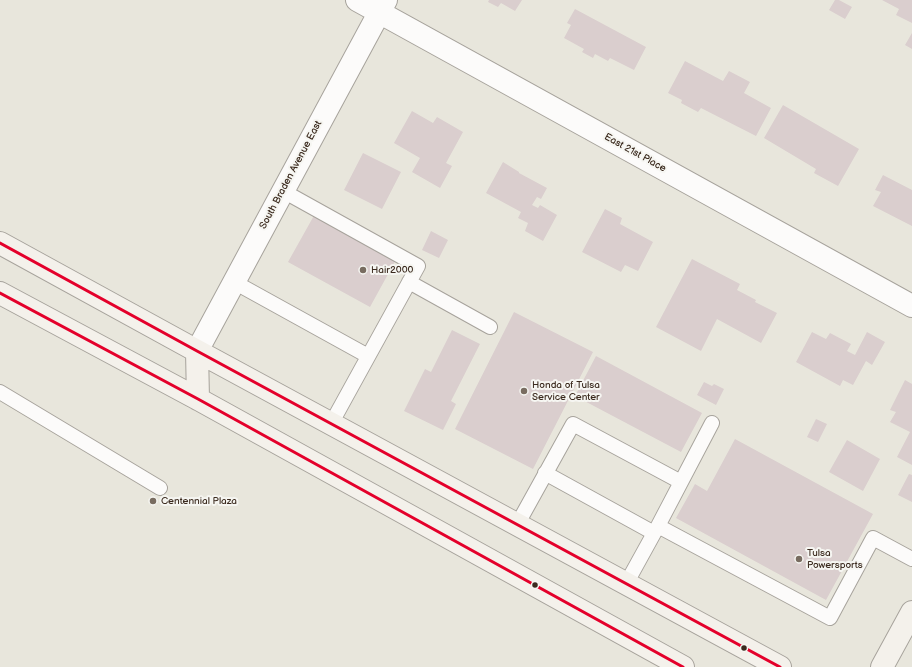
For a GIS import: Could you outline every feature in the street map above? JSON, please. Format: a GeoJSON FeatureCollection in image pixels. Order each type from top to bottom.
{"type":"FeatureCollection","features":[{"type":"Feature","properties":{"kind":"main road"},"geometry":{"type":"LineString","coordinates":[[0,243],[780,667]]}},
{"type":"Feature","properties":{"kind":"main road"},"geometry":{"type":"LineString","coordinates":[[0,293],[198,399],[683,667]]}},
{"type":"Feature","properties":{"kind":"main road"},"geometry":{"type":"LineString","coordinates":[[197,351],[198,399]]}},
{"type":"Feature","properties":{"kind":"main road"},"geometry":{"type":"LineString","coordinates":[[882,667],[912,612]]}},
{"type":"Feature","properties":{"kind":"street","name":"East 21st Place"},"geometry":{"type":"LineString","coordinates":[[358,0],[383,6],[912,306]]}},
{"type":"Feature","properties":{"kind":"street","name":"South Braden Avenue East"},"geometry":{"type":"LineString","coordinates":[[197,351],[383,6]]}},
{"type":"Feature","properties":{"kind":"lane"},"geometry":{"type":"LineString","coordinates":[[283,191],[418,266],[331,424]]}},
{"type":"Feature","properties":{"kind":"lane"},"geometry":{"type":"LineString","coordinates":[[234,282],[368,356]]}},
{"type":"Feature","properties":{"kind":"lane"},"geometry":{"type":"LineString","coordinates":[[409,282],[490,327]]}},
{"type":"Feature","properties":{"kind":"lane"},"geometry":{"type":"LineString","coordinates":[[0,392],[160,488]]}},
{"type":"Feature","properties":{"kind":"lane"},"geometry":{"type":"LineString","coordinates":[[626,584],[712,423]]}},
{"type":"Feature","properties":{"kind":"lane"},"geometry":{"type":"LineString","coordinates":[[517,525],[573,424],[681,482]]}},
{"type":"Feature","properties":{"kind":"lane"},"geometry":{"type":"LineString","coordinates":[[545,473],[830,618],[873,538],[912,560]]}},
{"type":"Feature","properties":{"kind":"building"},"geometry":{"type":"Polygon","coordinates":[[[489,0],[522,0],[515,11],[501,3],[498,7],[488,2],[489,0]]]}},
{"type":"Feature","properties":{"kind":"building"},"geometry":{"type":"Polygon","coordinates":[[[835,0],[839,0],[852,7],[845,19],[829,10],[835,0]]]}},
{"type":"Feature","properties":{"kind":"building"},"geometry":{"type":"Polygon","coordinates":[[[882,0],[912,0],[912,23],[896,15],[899,9],[882,0]]]}},
{"type":"Feature","properties":{"kind":"building"},"geometry":{"type":"Polygon","coordinates":[[[575,9],[646,47],[634,70],[610,58],[608,61],[595,54],[593,58],[582,52],[584,49],[564,38],[571,25],[567,23],[575,9]]]}},
{"type":"Feature","properties":{"kind":"building"},"geometry":{"type":"Polygon","coordinates":[[[912,33],[912,49],[905,45],[912,33]]]}},
{"type":"Feature","properties":{"kind":"building"},"geometry":{"type":"Polygon","coordinates":[[[685,61],[723,81],[729,71],[750,82],[744,93],[771,108],[756,136],[701,108],[698,112],[681,103],[682,100],[668,93],[685,61]]]}},
{"type":"Feature","properties":{"kind":"building"},"geometry":{"type":"Polygon","coordinates":[[[783,105],[859,149],[838,186],[814,173],[816,169],[764,138],[783,105]]]}},
{"type":"Feature","properties":{"kind":"building"},"geometry":{"type":"Polygon","coordinates":[[[412,111],[433,123],[437,117],[463,132],[446,163],[452,166],[440,188],[412,172],[420,158],[394,143],[412,111]]]}},
{"type":"Feature","properties":{"kind":"building"},"geometry":{"type":"Polygon","coordinates":[[[363,153],[401,172],[382,209],[344,190],[363,153]]]}},
{"type":"Feature","properties":{"kind":"building"},"geometry":{"type":"Polygon","coordinates":[[[503,162],[519,173],[547,188],[541,199],[537,197],[532,205],[538,208],[540,205],[557,215],[543,241],[525,231],[528,223],[518,218],[521,212],[486,193],[503,162]]]}},
{"type":"Feature","properties":{"kind":"building"},"geometry":{"type":"Polygon","coordinates":[[[883,175],[912,190],[912,226],[873,206],[881,192],[875,190],[883,175]]]}},
{"type":"Feature","properties":{"kind":"building"},"geometry":{"type":"Polygon","coordinates":[[[605,209],[622,218],[620,224],[653,242],[638,271],[625,265],[621,272],[582,252],[605,209]]]}},
{"type":"Feature","properties":{"kind":"building"},"geometry":{"type":"Polygon","coordinates":[[[316,212],[398,256],[370,307],[288,262],[316,212]]]}},
{"type":"Feature","properties":{"kind":"building"},"geometry":{"type":"Polygon","coordinates":[[[431,231],[448,240],[439,258],[422,250],[431,231]]]}},
{"type":"Feature","properties":{"kind":"building"},"geometry":{"type":"Polygon","coordinates":[[[692,259],[740,284],[737,290],[756,300],[755,302],[777,313],[761,343],[717,319],[701,351],[656,327],[692,259]]]}},
{"type":"Feature","properties":{"kind":"building","name":"Honda of Tulsa Service Center"},"geometry":{"type":"Polygon","coordinates":[[[514,312],[593,352],[533,469],[455,429],[514,312]]]}},
{"type":"Feature","properties":{"kind":"building"},"geometry":{"type":"Polygon","coordinates":[[[452,330],[480,344],[451,401],[456,404],[443,430],[404,411],[425,369],[431,372],[452,330]]]}},
{"type":"Feature","properties":{"kind":"building"},"geometry":{"type":"Polygon","coordinates":[[[812,332],[826,339],[830,333],[851,344],[847,351],[855,355],[867,332],[885,342],[872,365],[866,361],[853,385],[843,380],[840,386],[796,362],[812,332]]]}},
{"type":"Feature","properties":{"kind":"building"},"geometry":{"type":"Polygon","coordinates":[[[596,356],[702,413],[681,452],[575,396],[596,356]]]}},
{"type":"Feature","properties":{"kind":"building"},"geometry":{"type":"Polygon","coordinates":[[[905,380],[912,384],[912,465],[897,457],[910,432],[890,422],[896,412],[890,410],[905,380]]]}},
{"type":"Feature","properties":{"kind":"building"},"geometry":{"type":"Polygon","coordinates":[[[704,382],[712,386],[714,384],[724,389],[716,405],[697,395],[704,382]]]}},
{"type":"Feature","properties":{"kind":"building"},"geometry":{"type":"Polygon","coordinates":[[[816,419],[827,424],[818,442],[807,437],[816,419]]]}},
{"type":"Feature","properties":{"kind":"building","name":"Tulsa Powersports"},"geometry":{"type":"Polygon","coordinates":[[[735,439],[873,514],[826,600],[676,518],[695,484],[707,491],[735,439]]]}},
{"type":"Feature","properties":{"kind":"building"},"geometry":{"type":"Polygon","coordinates":[[[847,440],[880,459],[863,491],[829,472],[847,440]]]}},
{"type":"Feature","properties":{"kind":"building"},"geometry":{"type":"Polygon","coordinates":[[[909,474],[912,475],[912,502],[898,495],[909,474]]]}},
{"type":"Feature","properties":{"kind":"transit line"},"geometry":{"type":"LineString","coordinates":[[0,243],[780,667]]}},
{"type":"Feature","properties":{"kind":"transit line"},"geometry":{"type":"LineString","coordinates":[[0,293],[198,399],[683,667]]}},
{"type":"Feature","properties":{"kind":"place","name":"Hair2000"},"geometry":{"type":"Point","coordinates":[363,270]}},
{"type":"Feature","properties":{"kind":"place","name":"Honda of Tulsa Service Center"},"geometry":{"type":"Point","coordinates":[524,391]}},
{"type":"Feature","properties":{"kind":"place","name":"Centennial Plaza"},"geometry":{"type":"Point","coordinates":[153,501]}},
{"type":"Feature","properties":{"kind":"place","name":"Tulsa Powersports"},"geometry":{"type":"Point","coordinates":[799,559]}}]}
